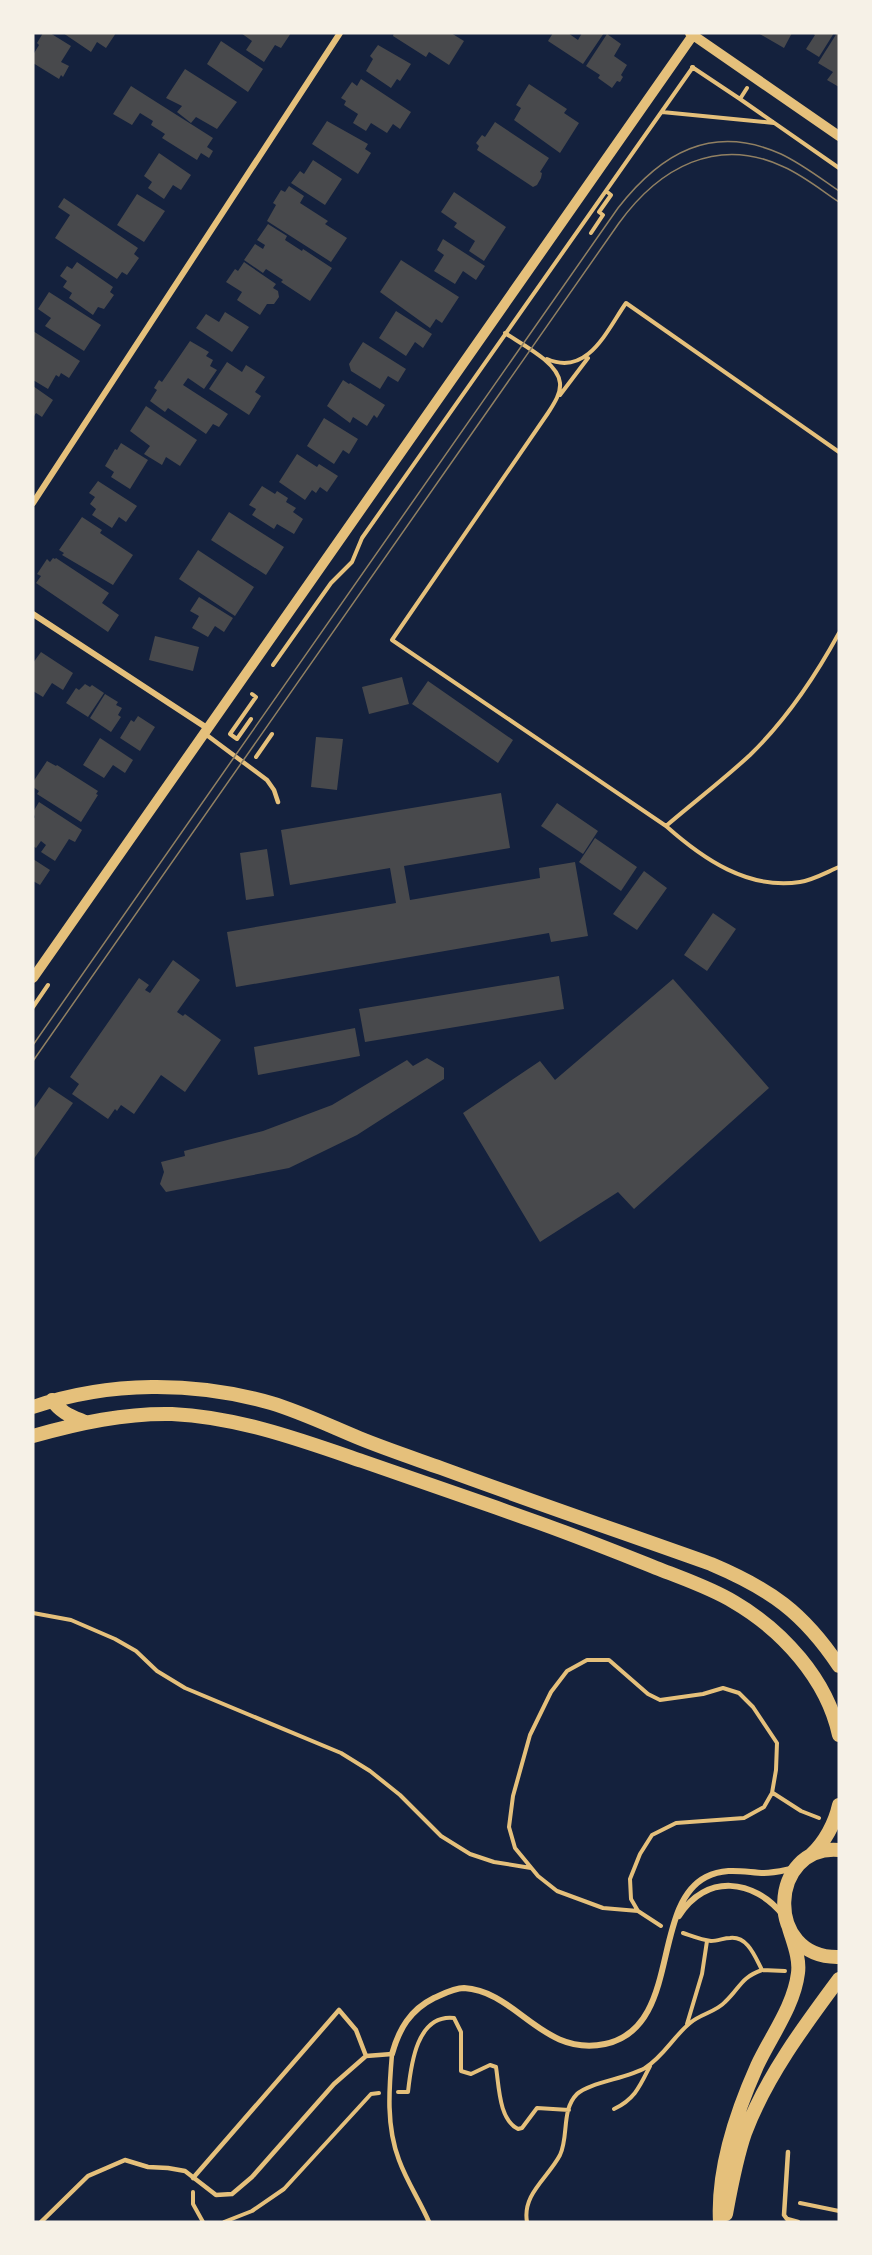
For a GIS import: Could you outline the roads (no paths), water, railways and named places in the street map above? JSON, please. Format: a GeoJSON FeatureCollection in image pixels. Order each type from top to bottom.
{"type":"FeatureCollection","features":[{"type":"Feature","properties":{"kind":"main road"},"geometry":{"type":"LineString","coordinates":[[33,1407],[52,1400],[96,1392],[166,1387],[201,1388],[273,1404],[389,1449],[740,1576],[788,1606],[824,1643],[839,1666]]}},
{"type":"Feature","properties":{"kind":"main road"},"geometry":{"type":"LineString","coordinates":[[52,1400],[58,1409],[85,1422]]}},
{"type":"Feature","properties":{"kind":"main road"},"geometry":{"type":"LineString","coordinates":[[33,1436],[85,1422],[132,1415],[172,1414],[226,1420],[276,1432],[536,1522],[709,1589],[756,1617],[777,1633],[794,1651],[831,1709],[839,1735]]}},
{"type":"Feature","properties":{"kind":"main road"},"geometry":{"type":"LineString","coordinates":[[720,2222],[721,2186],[735,2127],[758,2066],[791,2000],[798,1974],[798,1958],[783,1908],[786,1887],[800,1864],[824,1840],[839,1805]]}},
{"type":"Feature","properties":{"kind":"main road"},"geometry":{"type":"LineString","coordinates":[[800,1864],[818,1853],[839,1850]]}},
{"type":"Feature","properties":{"kind":"main road"},"geometry":{"type":"LineString","coordinates":[[787,1923],[796,1939],[806,1948],[819,1954],[839,1957]]}},
{"type":"Feature","properties":{"kind":"main road"},"geometry":{"type":"LineString","coordinates":[[726,2222],[737,2159],[755,2109],[801,2032],[839,1979]]}},
{"type":"Feature","properties":{"kind":"street"},"geometry":{"type":"LineString","coordinates":[[33,503],[340,33]]}},
{"type":"Feature","properties":{"kind":"street"},"geometry":{"type":"LineString","coordinates":[[33,978],[693,34],[839,136]]}},
{"type":"Feature","properties":{"kind":"street"},"geometry":{"type":"LineString","coordinates":[[33,614],[206,730]]}},
{"type":"Feature","properties":{"kind":"street"},"geometry":{"type":"LineString","coordinates":[[392,2054],[405,2022],[415,2011],[446,1992],[463,1988],[494,1998],[541,2031],[558,2039],[590,2045],[617,2041],[631,2032],[652,2002],[665,1964],[681,1902],[694,1884],[708,1876],[736,1869],[763,1873],[800,1864]]}},
{"type":"Feature","properties":{"kind":"street"},"geometry":{"type":"LineString","coordinates":[[674,1928],[690,1902],[710,1890],[730,1885],[753,1891],[767,1900],[787,1923]]}},
{"type":"Feature","properties":{"kind":"lane"},"geometry":{"type":"LineString","coordinates":[[206,730],[267,780],[278,802]]}},
{"type":"Feature","properties":{"kind":"lane"},"geometry":{"type":"LineString","coordinates":[[193,2178],[339,2010],[356,2030],[366,2056]]}},
{"type":"Feature","properties":{"kind":"lane"},"geometry":{"type":"LineString","coordinates":[[41,2222],[88,2176],[125,2160],[148,2167],[185,2171],[216,2195],[232,2194],[252,2177],[334,2084],[366,2056],[392,2054],[389,2092],[392,2132],[398,2159],[429,2222]]}},
{"type":"Feature","properties":{"kind":"lane"},"geometry":{"type":"LineString","coordinates":[[788,2152],[784,2215],[787,2219],[798,2222]]}},
{"type":"Feature","properties":{"kind":"tram line"},"geometry":{"type":"LineString","coordinates":[[33,1045],[618,208],[635,189],[652,172],[670,159],[690,149],[710,143],[732,142],[756,145],[781,154],[839,191]]}},
{"type":"Feature","properties":{"kind":"tram line"},"geometry":{"type":"LineString","coordinates":[[33,1061],[635,203],[671,173],[691,162],[713,156],[736,155],[759,158],[784,167],[839,202]]}}]}
